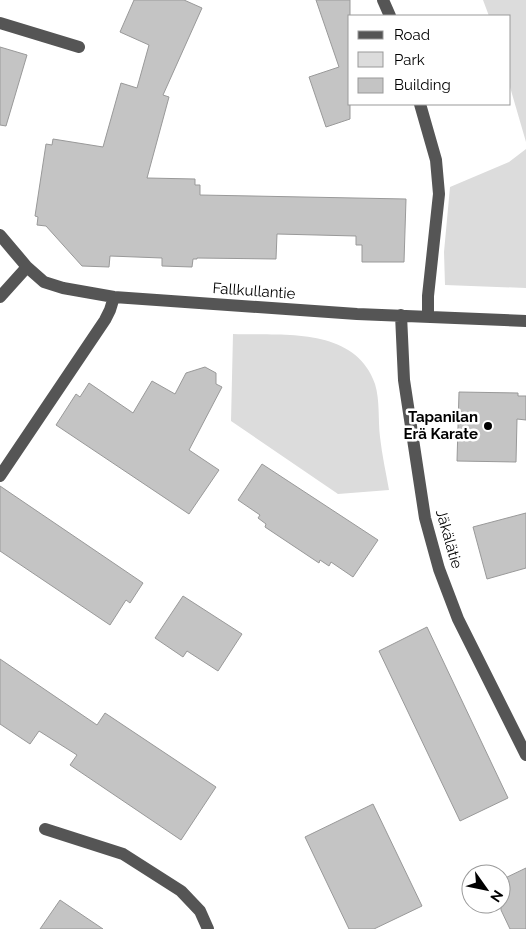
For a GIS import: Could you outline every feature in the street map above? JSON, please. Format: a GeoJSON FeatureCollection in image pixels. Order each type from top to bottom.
{"type":"FeatureCollection","features":[{"type":"Feature","properties":{"kind":"street"},"geometry":{"type":"LineString","coordinates":[[384,0],[390,15]]}},
{"type":"Feature","properties":{"kind":"street"},"geometry":{"type":"LineString","coordinates":[[0,23],[79,47]]}},
{"type":"Feature","properties":{"kind":"street"},"geometry":{"type":"LineString","coordinates":[[420,105],[436,160],[439,194],[428,296],[428,316]]}},
{"type":"Feature","properties":{"kind":"street","name":"Fallkullantie"},"geometry":{"type":"LineString","coordinates":[[0,235],[27,267],[44,282],[63,288],[114,297],[356,314],[526,321]]}},
{"type":"Feature","properties":{"kind":"street"},"geometry":{"type":"LineString","coordinates":[[0,298],[27,267]]}},
{"type":"Feature","properties":{"kind":"street"},"geometry":{"type":"LineString","coordinates":[[0,476],[105,320],[114,297]]}},
{"type":"Feature","properties":{"kind":"street","name":"Jäkälätie"},"geometry":{"type":"LineString","coordinates":[[402,315],[404,380],[425,518],[439,569],[458,619],[526,755]]}},
{"type":"Feature","properties":{"kind":"street"},"geometry":{"type":"LineString","coordinates":[[45,829],[123,854],[181,891],[200,911],[208,929]]}},
{"type":"Feature","properties":{"kind":"green space"},"geometry":{"type":"Polygon","coordinates":[[[483,0],[526,0],[526,142],[511,90],[511,15],[489,15],[483,0]]]}},
{"type":"Feature","properties":{"kind":"green space"},"geometry":{"type":"Polygon","coordinates":[[[526,149],[526,288],[445,285],[444,252],[450,187],[509,162],[526,149]]]}},
{"type":"Feature","properties":{"kind":"green space"},"geometry":{"type":"Polygon","coordinates":[[[233,334],[294,335],[314,338],[334,343],[351,352],[365,365],[377,390],[379,430],[389,490],[338,494],[231,421],[233,334]]]}},
{"type":"Feature","properties":{"kind":"building"},"geometry":{"type":"Polygon","coordinates":[[[134,0],[184,0],[202,8],[163,95],[169,97],[147,178],[195,179],[195,185],[200,185],[200,195],[406,199],[404,262],[362,262],[362,245],[356,245],[356,236],[277,234],[276,259],[197,258],[193,259],[192,267],[162,266],[162,258],[110,256],[109,267],[82,266],[46,226],[37,225],[38,217],[35,216],[46,144],[52,145],[53,139],[103,147],[121,83],[137,88],[149,45],[120,32],[134,0]]]}},
{"type":"Feature","properties":{"kind":"building"},"geometry":{"type":"Polygon","coordinates":[[[316,0],[350,0],[350,15],[348,15],[348,105],[350,105],[350,119],[326,127],[309,77],[339,67],[316,0]]]}},
{"type":"Feature","properties":{"kind":"building"},"geometry":{"type":"Polygon","coordinates":[[[0,47],[27,55],[6,126],[0,125],[0,47]]]}},
{"type":"Feature","properties":{"kind":"building"},"geometry":{"type":"Polygon","coordinates":[[[205,367],[216,373],[216,384],[222,387],[189,450],[219,470],[189,514],[56,425],[76,394],[80,397],[89,383],[133,413],[152,381],[175,394],[186,373],[205,367]]]}},
{"type":"Feature","properties":{"kind":"building"},"geometry":{"type":"Polygon","coordinates":[[[459,392],[518,393],[518,396],[526,396],[526,420],[517,419],[516,462],[457,461],[459,392]]]}},
{"type":"Feature","properties":{"kind":"building"},"geometry":{"type":"Polygon","coordinates":[[[262,464],[378,540],[353,577],[331,562],[329,566],[320,560],[319,563],[265,527],[266,524],[258,518],[260,515],[238,500],[262,464]]]}},
{"type":"Feature","properties":{"kind":"building"},"geometry":{"type":"Polygon","coordinates":[[[0,486],[143,583],[130,603],[126,600],[110,625],[0,551],[0,486]]]}},
{"type":"Feature","properties":{"kind":"building"},"geometry":{"type":"Polygon","coordinates":[[[526,513],[526,568],[487,579],[473,527],[526,513]]]}},
{"type":"Feature","properties":{"kind":"building"},"geometry":{"type":"Polygon","coordinates":[[[183,596],[242,634],[218,671],[187,651],[183,657],[155,638],[183,596]]]}},
{"type":"Feature","properties":{"kind":"building"},"geometry":{"type":"Polygon","coordinates":[[[427,627],[508,798],[460,821],[379,651],[427,627]]]}},
{"type":"Feature","properties":{"kind":"building"},"geometry":{"type":"Polygon","coordinates":[[[0,659],[97,725],[105,713],[216,787],[181,840],[70,765],[77,755],[39,731],[30,744],[0,724],[0,659]]]}},
{"type":"Feature","properties":{"kind":"building"},"geometry":{"type":"Polygon","coordinates":[[[373,804],[422,906],[374,929],[349,929],[305,837],[373,804]]]}},
{"type":"Feature","properties":{"kind":"building"},"geometry":{"type":"Polygon","coordinates":[[[526,868],[526,929],[510,929],[503,914],[511,914],[511,875],[526,868]]]}},
{"type":"Feature","properties":{"kind":"building"},"geometry":{"type":"Polygon","coordinates":[[[60,900],[103,929],[40,929],[60,900]]]}},
{"type":"Feature","properties":{"kind":"place","name":"Tapanilan Erä Karate"},"geometry":{"type":"Point","coordinates":[488,426]}}]}
